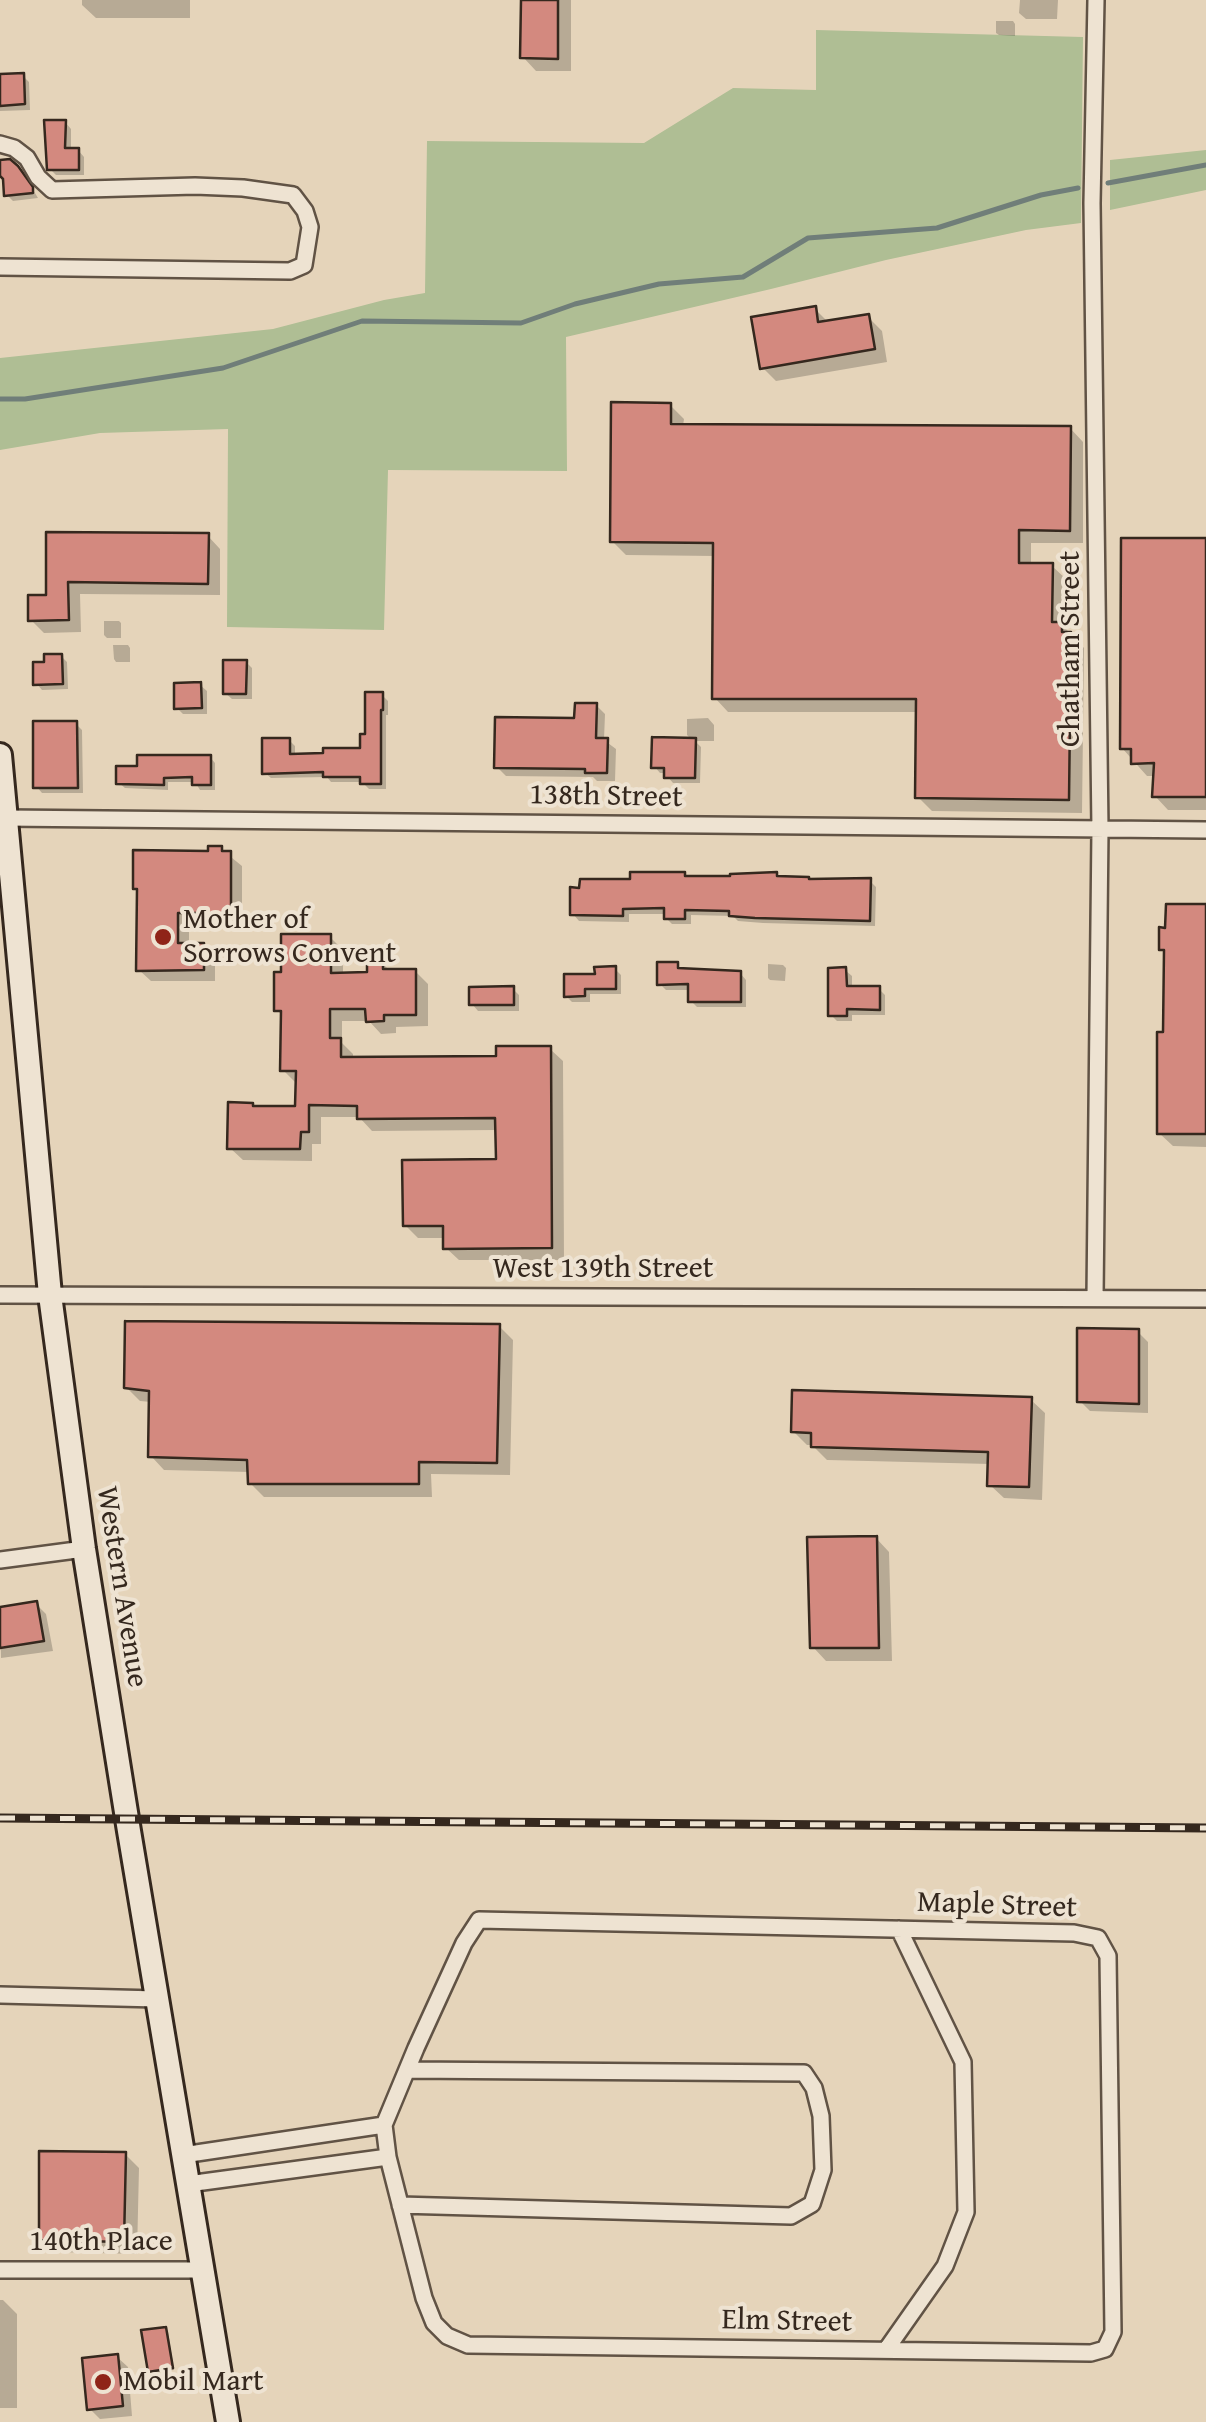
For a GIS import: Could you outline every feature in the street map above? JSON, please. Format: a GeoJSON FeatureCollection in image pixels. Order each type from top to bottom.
{"type":"FeatureCollection","features":[{"type":"Feature","properties":{"kind":"main road","name":"Western Avenue"},"geometry":{"type":"LineString","coordinates":[[0,755],[50,1295],[84,1549],[228,2422]]}},
{"type":"Feature","properties":{"kind":"street","name":"Chatham Street"},"geometry":{"type":"LineString","coordinates":[[1095,1297],[1100,830],[1092,203],[1096,0]]}},
{"type":"Feature","properties":{"kind":"street"},"geometry":{"type":"LineString","coordinates":[[0,144],[27,158],[38,177],[52,190],[195,186],[293,194],[306,211],[310,227],[304,265],[290,272],[0,266]]}},
{"type":"Feature","properties":{"kind":"street","name":"138th Street"},"geometry":{"type":"LineString","coordinates":[[5,818],[1206,830]]}},
{"type":"Feature","properties":{"kind":"street","name":"West 139th Street"},"geometry":{"type":"LineString","coordinates":[[0,1295],[1206,1299]]}},
{"type":"Feature","properties":{"kind":"street"},"geometry":{"type":"LineString","coordinates":[[0,1560],[84,1549]]}},
{"type":"Feature","properties":{"kind":"street","name":"Maple Street"},"geometry":{"type":"LineString","coordinates":[[406,2070],[464,1943],[479,1920],[1074,1934],[1098,1938],[1108,1956],[1113,2332],[1105,2348]]}},
{"type":"Feature","properties":{"kind":"street"},"geometry":{"type":"LineString","coordinates":[[886,2350],[945,2266],[966,2212],[963,2062],[898,1930]]}},
{"type":"Feature","properties":{"kind":"street"},"geometry":{"type":"LineString","coordinates":[[0,1995],[158,1999]]}},
{"type":"Feature","properties":{"kind":"street"},"geometry":{"type":"LineString","coordinates":[[406,2070],[804,2072],[814,2088],[821,2116],[823,2170],[812,2204],[792,2216],[400,2205],[384,2125],[406,2070]]}},
{"type":"Feature","properties":{"kind":"street"},"geometry":{"type":"LineString","coordinates":[[183,2154],[384,2125]]}},
{"type":"Feature","properties":{"kind":"street"},"geometry":{"type":"LineString","coordinates":[[188,2184],[388,2157]]}},
{"type":"Feature","properties":{"kind":"street","name":"Elm Street"},"geometry":{"type":"LineString","coordinates":[[400,2205],[434,2323],[447,2336],[468,2345],[1091,2353],[1105,2348]]}},
{"type":"Feature","properties":{"kind":"street","name":"140th Place"},"geometry":{"type":"LineString","coordinates":[[0,2270],[202,2270]]}},
{"type":"Feature","properties":{"kind":"green space"},"geometry":{"type":"Polygon","coordinates":[[[816,30],[1083,37],[1081,223],[1026,230],[886,260],[566,337],[567,471],[388,470],[384,630],[227,627],[228,429],[100,433],[0,450],[0,358],[273,329],[425,293],[427,141],[644,143],[733,88],[816,90],[816,30]]]}},
{"type":"Feature","properties":{"kind":"green space"},"geometry":{"type":"Polygon","coordinates":[[[1206,150],[1206,190],[1110,210],[1110,160],[1206,150]]]}},
{"type":"Feature","properties":{"kind":"building"},"geometry":{"type":"Polygon","coordinates":[[[521,0],[558,0],[558,59],[520,58],[521,0]]]}},
{"type":"Feature","properties":{"kind":"building"},"geometry":{"type":"Polygon","coordinates":[[[24,73],[25,104],[0,106],[0,74],[24,73]]]}},
{"type":"Feature","properties":{"kind":"building"},"geometry":{"type":"Polygon","coordinates":[[[44,120],[66,120],[65,148],[79,148],[79,170],[47,170],[44,120]]]}},
{"type":"Feature","properties":{"kind":"building"},"geometry":{"type":"Polygon","coordinates":[[[10,159],[33,187],[33,193],[4,196],[0,160],[10,159]]]}},
{"type":"Feature","properties":{"kind":"building"},"geometry":{"type":"Polygon","coordinates":[[[816,306],[818,322],[869,314],[875,349],[760,369],[751,317],[816,306]]]}},
{"type":"Feature","properties":{"kind":"building"},"geometry":{"type":"Polygon","coordinates":[[[611,402],[671,403],[671,424],[1071,426],[1070,531],[1019,530],[1019,563],[1053,563],[1052,622],[1062,622],[1062,632],[1071,632],[1069,800],[915,798],[916,699],[712,699],[713,543],[610,542],[611,402]]]}},
{"type":"Feature","properties":{"kind":"building"},"geometry":{"type":"Polygon","coordinates":[[[46,532],[209,533],[208,584],[68,582],[69,620],[28,621],[28,595],[46,595],[46,532]]]}},
{"type":"Feature","properties":{"kind":"building"},"geometry":{"type":"Polygon","coordinates":[[[1121,538],[1206,538],[1206,797],[1152,797],[1154,763],[1131,764],[1131,749],[1120,749],[1121,538]]]}},
{"type":"Feature","properties":{"kind":"building"},"geometry":{"type":"Polygon","coordinates":[[[44,654],[62,654],[63,684],[33,685],[33,662],[44,662],[44,654]]]}},
{"type":"Feature","properties":{"kind":"building"},"geometry":{"type":"Polygon","coordinates":[[[223,660],[247,660],[246,694],[223,694],[223,660]]]}},
{"type":"Feature","properties":{"kind":"building"},"geometry":{"type":"Polygon","coordinates":[[[201,682],[202,708],[174,709],[174,683],[201,682]]]}},
{"type":"Feature","properties":{"kind":"building"},"geometry":{"type":"Polygon","coordinates":[[[365,692],[383,692],[381,784],[360,784],[360,777],[323,777],[323,772],[262,774],[262,738],[290,738],[290,754],[323,753],[323,748],[360,748],[360,734],[365,734],[365,692]]]}},
{"type":"Feature","properties":{"kind":"building"},"geometry":{"type":"Polygon","coordinates":[[[575,703],[597,703],[596,738],[608,738],[607,773],[585,773],[585,769],[494,768],[495,717],[574,718],[575,703]]]}},
{"type":"Feature","properties":{"kind":"building"},"geometry":{"type":"Polygon","coordinates":[[[33,721],[77,721],[78,788],[33,788],[33,721]]]}},
{"type":"Feature","properties":{"kind":"building"},"geometry":{"type":"Polygon","coordinates":[[[652,737],[696,738],[695,778],[664,778],[664,768],[651,768],[652,737]]]}},
{"type":"Feature","properties":{"kind":"building"},"geometry":{"type":"Polygon","coordinates":[[[137,755],[211,755],[211,785],[192,785],[192,777],[164,778],[164,785],[116,784],[116,766],[137,766],[137,755]]]}},
{"type":"Feature","properties":{"kind":"building"},"geometry":{"type":"Polygon","coordinates":[[[208,846],[231,851],[231,913],[178,913],[178,943],[204,943],[204,970],[136,971],[137,889],[133,889],[133,850],[208,851],[208,846]]]}},
{"type":"Feature","properties":{"kind":"building"},"geometry":{"type":"Polygon","coordinates":[[[630,872],[730,876],[777,872],[777,876],[809,879],[871,878],[870,921],[755,918],[729,916],[729,911],[685,910],[685,919],[664,919],[664,908],[623,909],[623,916],[570,915],[570,887],[579,888],[580,879],[630,879],[630,872]]]}},
{"type":"Feature","properties":{"kind":"building"},"geometry":{"type":"Polygon","coordinates":[[[1166,904],[1206,904],[1206,1134],[1157,1134],[1157,1032],[1163,1032],[1164,950],[1159,950],[1159,927],[1165,928],[1166,904]]]}},
{"type":"Feature","properties":{"kind":"building"},"geometry":{"type":"Polygon","coordinates":[[[281,934],[331,934],[331,973],[367,972],[367,961],[383,961],[383,969],[416,969],[416,1015],[384,1015],[384,1021],[366,1022],[365,1009],[330,1009],[330,1038],[341,1038],[341,1057],[496,1056],[496,1046],[551,1046],[552,1248],[443,1249],[443,1226],[403,1226],[402,1160],[496,1159],[495,1118],[357,1119],[357,1106],[309,1105],[309,1132],[301,1132],[300,1149],[227,1149],[228,1102],[295,1106],[296,1071],[280,1071],[281,1011],[274,1011],[274,972],[281,972],[281,934]]]}},
{"type":"Feature","properties":{"kind":"building"},"geometry":{"type":"Polygon","coordinates":[[[657,962],[678,962],[678,968],[741,971],[741,1002],[688,1002],[688,984],[657,985],[657,962]]]}},
{"type":"Feature","properties":{"kind":"building"},"geometry":{"type":"Polygon","coordinates":[[[616,966],[616,989],[585,989],[585,996],[564,997],[564,974],[595,974],[594,967],[616,966]]]}},
{"type":"Feature","properties":{"kind":"building"},"geometry":{"type":"Polygon","coordinates":[[[846,967],[847,986],[880,986],[880,1010],[847,1009],[847,1016],[828,1016],[828,968],[846,967]]]}},
{"type":"Feature","properties":{"kind":"building"},"geometry":{"type":"Polygon","coordinates":[[[514,986],[514,1005],[469,1005],[469,987],[514,986]]]}},
{"type":"Feature","properties":{"kind":"building"},"geometry":{"type":"Polygon","coordinates":[[[125,1321],[500,1324],[497,1463],[419,1462],[419,1484],[248,1484],[247,1460],[148,1457],[149,1391],[124,1388],[125,1321]]]}},
{"type":"Feature","properties":{"kind":"building"},"geometry":{"type":"Polygon","coordinates":[[[1077,1328],[1139,1329],[1139,1404],[1077,1402],[1077,1328]]]}},
{"type":"Feature","properties":{"kind":"building"},"geometry":{"type":"Polygon","coordinates":[[[792,1390],[1032,1397],[1029,1487],[987,1486],[988,1452],[811,1447],[811,1433],[791,1432],[792,1390]]]}},
{"type":"Feature","properties":{"kind":"building"},"geometry":{"type":"Polygon","coordinates":[[[877,1536],[879,1648],[810,1648],[807,1537],[877,1536]]]}},
{"type":"Feature","properties":{"kind":"building"},"geometry":{"type":"Polygon","coordinates":[[[37,1601],[44,1641],[0,1648],[0,1607],[37,1601]]]}},
{"type":"Feature","properties":{"kind":"building"},"geometry":{"type":"Polygon","coordinates":[[[39,2151],[126,2152],[124,2242],[39,2240],[39,2151]]]}},
{"type":"Feature","properties":{"kind":"building"},"geometry":{"type":"Polygon","coordinates":[[[166,2327],[173,2368],[148,2372],[141,2330],[166,2327]]]}},
{"type":"Feature","properties":{"kind":"building","name":"Mobil Mart"},"geometry":{"type":"Polygon","coordinates":[[[118,2354],[123,2406],[87,2410],[82,2358],[118,2354]]]}},
{"type":"Feature","properties":{"kind":"waterway"},"geometry":{"type":"LineString","coordinates":[[1108,183],[1206,165]]}},
{"type":"Feature","properties":{"kind":"waterway"},"geometry":{"type":"LineString","coordinates":[[0,399],[25,399],[223,368],[362,321],[521,323],[575,304],[659,284],[743,277],[808,238],[937,228],[1041,195],[1078,188]]}},
{"type":"Feature","properties":{"kind":"railway"},"geometry":{"type":"LineString","coordinates":[[0,1818],[1206,1828]]}},
{"type":"Feature","properties":{"kind":"place","name":"Mother of Sorrows Convent"},"geometry":{"type":"Point","coordinates":[163,937]}},
{"type":"Feature","properties":{"kind":"place","name":"Mobil Mart"},"geometry":{"type":"Point","coordinates":[103,2382]}}]}
